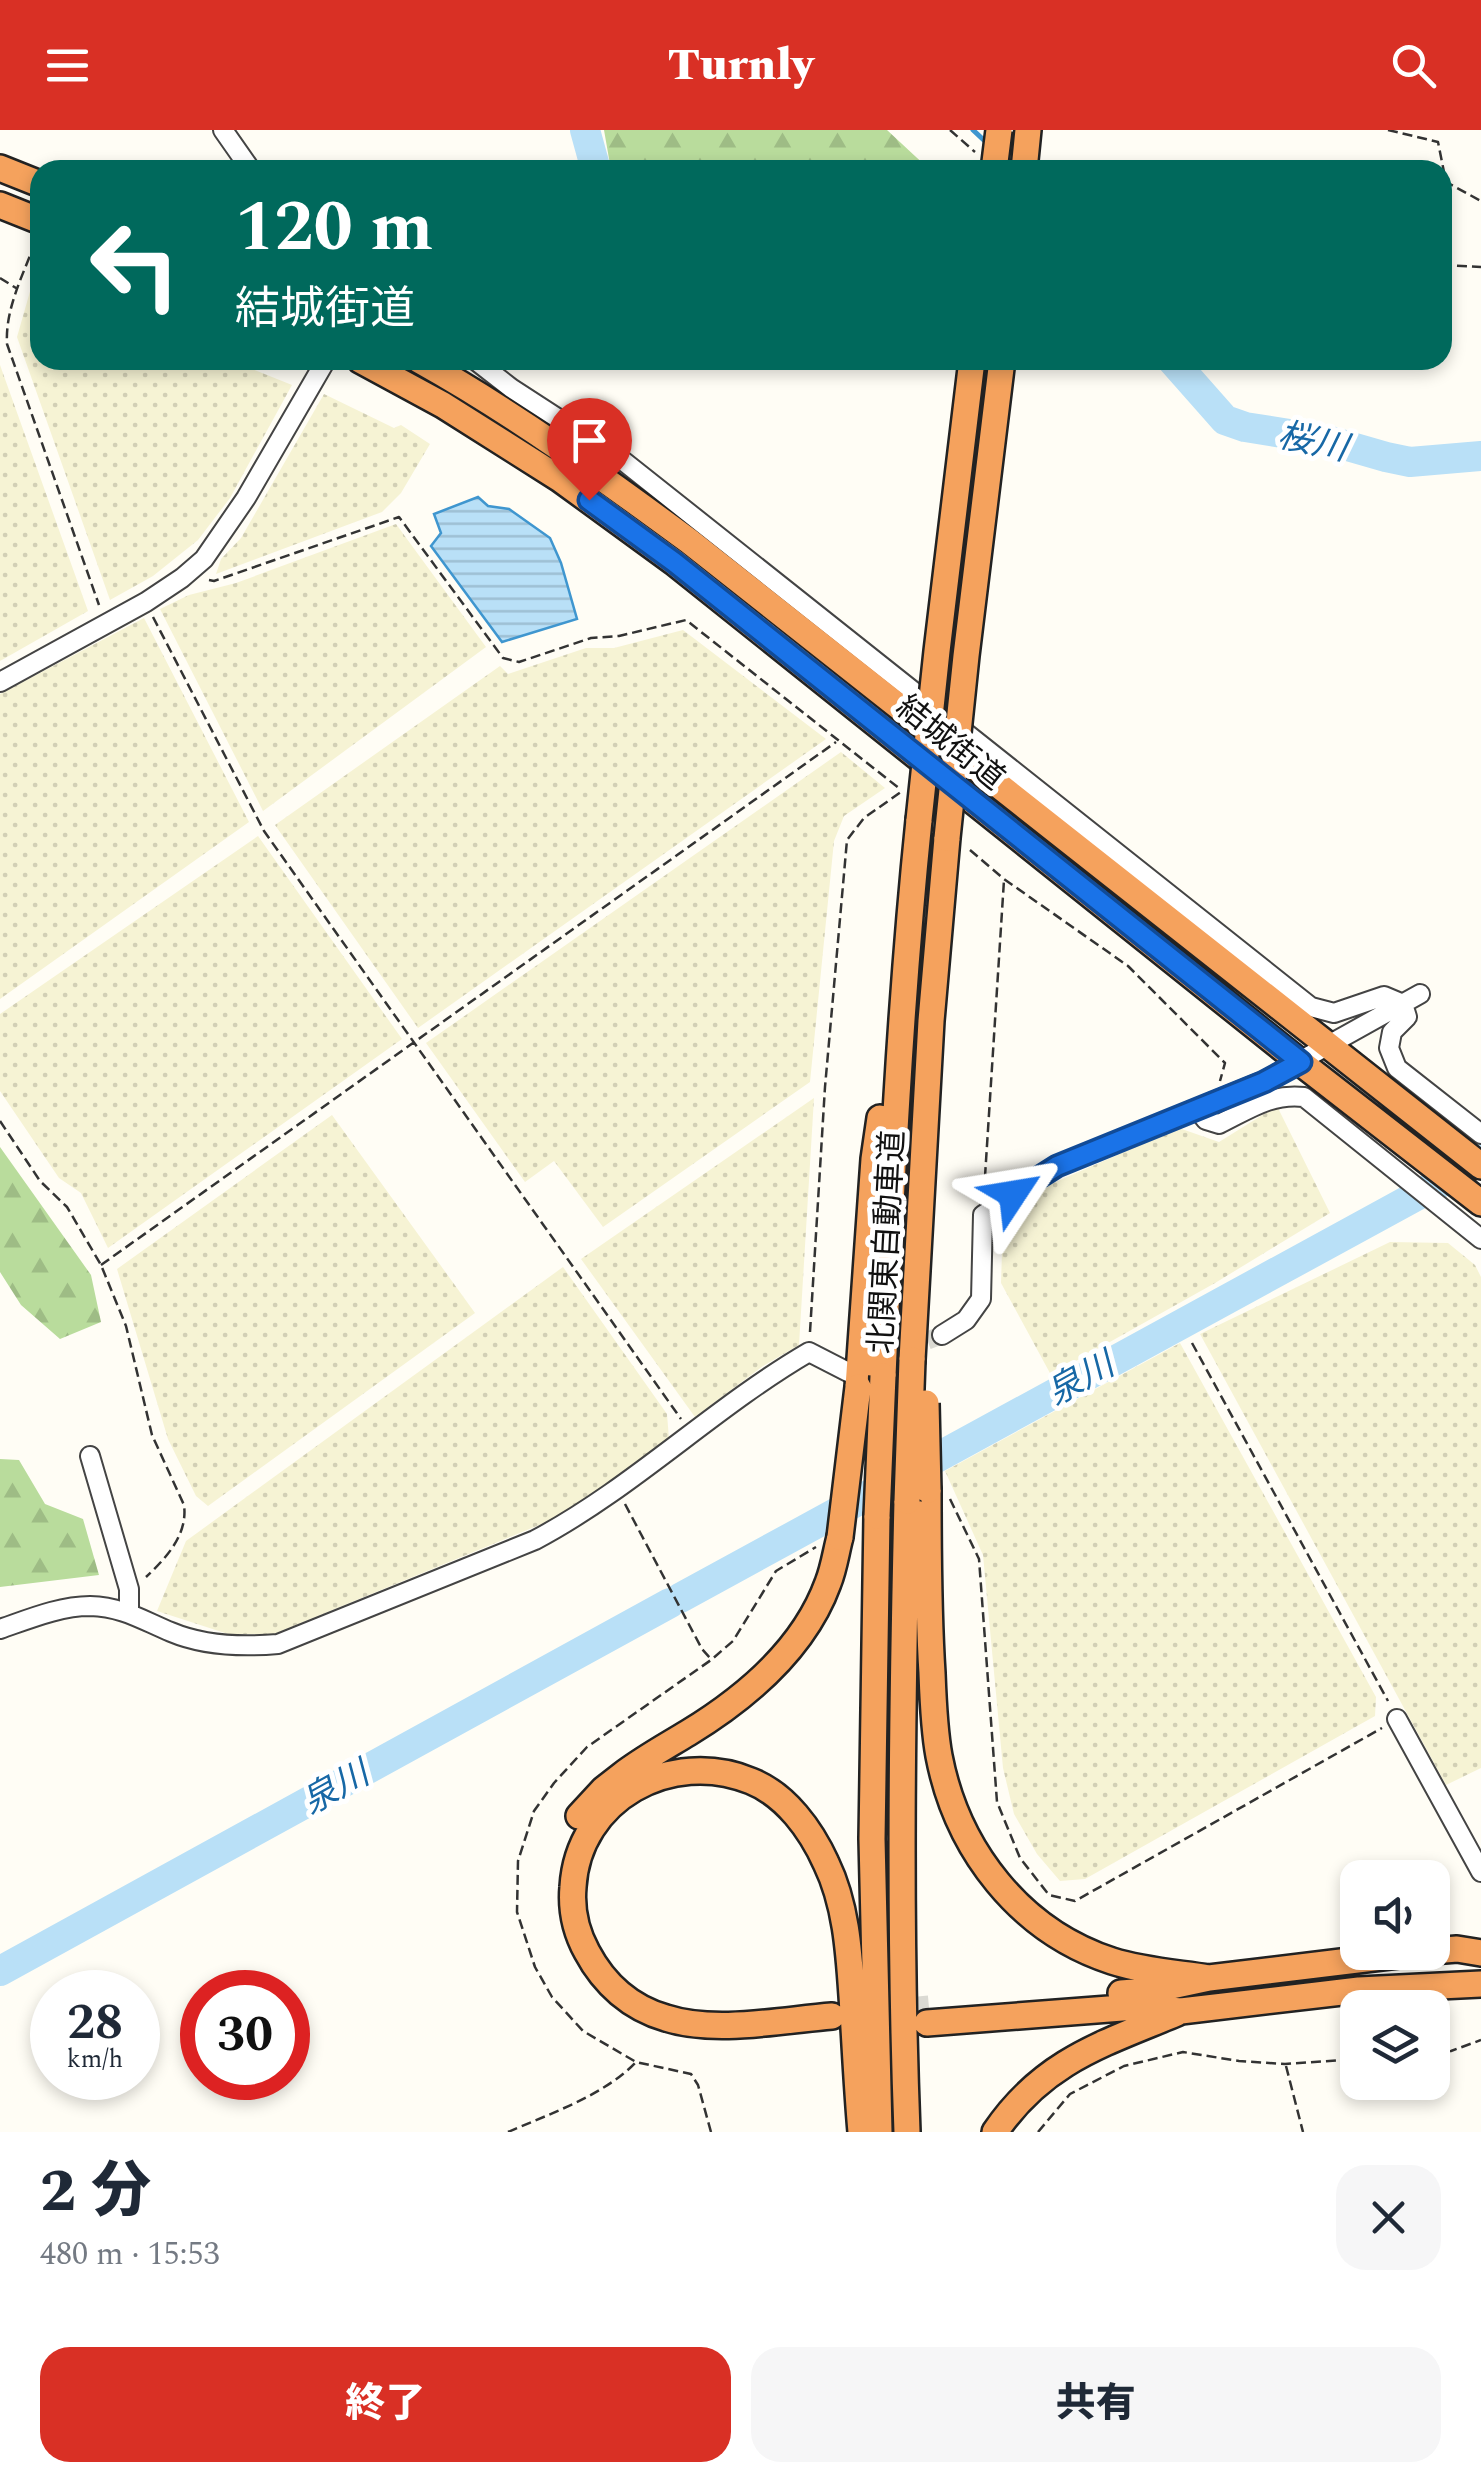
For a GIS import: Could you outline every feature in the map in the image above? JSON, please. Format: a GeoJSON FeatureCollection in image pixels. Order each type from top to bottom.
{"type":"FeatureCollection","features":[{"type":"Feature","properties":{"kind":"highway"},"geometry":{"type":"LineString","coordinates":[[990,160],[999,130]]}},
{"type":"Feature","properties":{"kind":"highway"},"geometry":{"type":"LineString","coordinates":[[1025,160],[1028,130]]}},
{"type":"Feature","properties":{"kind":"highway"},"geometry":{"type":"LineString","coordinates":[[0,168],[30,180]]}},
{"type":"Feature","properties":{"kind":"highway"},"geometry":{"type":"LineString","coordinates":[[0,204],[30,225]]}},
{"type":"Feature","properties":{"kind":"highway","name":"結城街道"},"geometry":{"type":"LineString","coordinates":[[378,370],[443,405],[560,480],[674,562],[1476,1200]]}},
{"type":"Feature","properties":{"kind":"highway","name":"結城街道"},"geometry":{"type":"LineString","coordinates":[[437,370],[576,458],[690,541],[1481,1166]]}},
{"type":"Feature","properties":{"kind":"highway","name":"北関東自動車道"},"geometry":{"type":"LineString","coordinates":[[879,2132],[872,1838],[877,1516],[892,1162],[919,820],[971,370]]}},
{"type":"Feature","properties":{"kind":"highway","name":"北関東自動車道"},"geometry":{"type":"LineString","coordinates":[[907,2132],[902,1942],[903,1642],[926,1349],[924,1140],[930,1021],[966,656],[1001,370]]}},
{"type":"Feature","properties":{"kind":"highway"},"geometry":{"type":"LineString","coordinates":[[861,2132],[845,1927],[827,1864],[802,1822],[786,1805],[752,1781],[710,1770],[689,1769],[654,1778],[601,1815],[588,1833],[574,1874],[573,1910],[581,1942],[604,1980],[644,2010],[684,2022],[833,2023],[709,2041],[671,2036],[634,2024],[601,2000],[574,1966],[558,1923],[556,1880],[574,1823],[604,1789],[757,1684],[788,1651],[828,1583],[840,1538],[874,1159],[912,892]]}},
{"type":"Feature","properties":{"kind":"highway"},"geometry":{"type":"LineString","coordinates":[[917,1495],[939,1756],[948,1792],[969,1842],[992,1877],[1026,1913],[1065,1940],[1140,1968],[1209,1978]]}},
{"type":"Feature","properties":{"kind":"highway"},"geometry":{"type":"LineString","coordinates":[[1450,1950],[1481,1953]]}},
{"type":"Feature","properties":{"kind":"highway"},"geometry":{"type":"LineString","coordinates":[[1340,1962],[1209,1978],[1148,1991],[928,2016],[1135,2006],[1181,2011],[1359,1990],[1481,1984]]}},
{"type":"Feature","properties":{"kind":"highway"},"geometry":{"type":"LineString","coordinates":[[996,2132],[1018,2103],[1057,2069],[1112,2038],[1181,2011]]}},
{"type":"Feature","properties":{"kind":"street"},"geometry":{"type":"LineString","coordinates":[[223,130],[244,160]]}},
{"type":"Feature","properties":{"kind":"street"},"geometry":{"type":"LineString","coordinates":[[0,682],[146,602],[204,559],[246,498],[320,370]]}},
{"type":"Feature","properties":{"kind":"street"},"geometry":{"type":"LineString","coordinates":[[488,370],[622,460],[1311,1007],[1334,1013],[1384,996],[1402,1004],[1407,1017],[1392,1032],[1388,1048],[1397,1068],[1479,1132]]}},
{"type":"Feature","properties":{"kind":"street"},"geometry":{"type":"LineString","coordinates":[[926,1349],[966,1320],[981,1299],[982,1214],[1057,1166],[1264,1082],[1420,994]]}},
{"type":"Feature","properties":{"kind":"street"},"geometry":{"type":"LineString","coordinates":[[1197,1109],[1206,1120],[1219,1124],[1270,1099],[1304,1097],[1481,1239]]}},
{"type":"Feature","properties":{"kind":"street"},"geometry":{"type":"LineString","coordinates":[[0,1629],[54,1611],[85,1606],[129,1612],[174,1634],[209,1642],[278,1644],[535,1540],[585,1512],[775,1371],[809,1352],[853,1379]]}},
{"type":"Feature","properties":{"kind":"street"},"geometry":{"type":"LineString","coordinates":[[90,1456],[128,1589],[129,1612]]}},
{"type":"Feature","properties":{"kind":"street"},"geometry":{"type":"LineString","coordinates":[[1397,1719],[1481,1872]]}},
{"type":"Feature","properties":{"kind":"path"},"geometry":{"type":"LineString","coordinates":[[950,130],[983,160]]}},
{"type":"Feature","properties":{"kind":"path"},"geometry":{"type":"LineString","coordinates":[[1388,130],[1438,142],[1442,160]]}},
{"type":"Feature","properties":{"kind":"path"},"geometry":{"type":"LineString","coordinates":[[1452,185],[1481,201]]}},
{"type":"Feature","properties":{"kind":"path"},"geometry":{"type":"LineString","coordinates":[[30,253],[17,288],[6,344],[105,622]]}},
{"type":"Feature","properties":{"kind":"path"},"geometry":{"type":"LineString","coordinates":[[1452,265],[1481,267]]}},
{"type":"Feature","properties":{"kind":"path"},"geometry":{"type":"LineString","coordinates":[[0,278],[17,288]]}},
{"type":"Feature","properties":{"kind":"path"},"geometry":{"type":"LineString","coordinates":[[182,578],[214,581],[399,517],[503,658],[519,662],[591,638],[619,636],[686,620],[903,792],[864,818],[847,840],[825,1087],[809,1352]]}},
{"type":"Feature","properties":{"kind":"path"},"geometry":{"type":"LineString","coordinates":[[146,602],[264,831],[690,1432]]}},
{"type":"Feature","properties":{"kind":"path"},"geometry":{"type":"LineString","coordinates":[[101,1265],[837,741]]}},
{"type":"Feature","properties":{"kind":"path"},"geometry":{"type":"LineString","coordinates":[[982,1214],[1004,879],[1128,966],[1225,1063],[1221,1080]]}},
{"type":"Feature","properties":{"kind":"path"},"geometry":{"type":"LineString","coordinates":[[0,1121],[40,1181],[67,1207],[101,1265],[126,1326],[152,1436],[184,1505],[186,1517],[176,1543],[162,1562],[128,1589]]}},
{"type":"Feature","properties":{"kind":"path"},"geometry":{"type":"LineString","coordinates":[[1192,1343],[1397,1719]]}},
{"type":"Feature","properties":{"kind":"path"},"geometry":{"type":"LineString","coordinates":[[617,1490],[711,1660]]}},
{"type":"Feature","properties":{"kind":"path"},"geometry":{"type":"LineString","coordinates":[[1450,2051],[1481,2040]]}},
{"type":"Feature","properties":{"kind":"path"},"geometry":{"type":"LineString","coordinates":[[1038,2132],[1070,2094],[1124,2066],[1184,2052],[1285,2064],[1340,2059]]}},
{"type":"Feature","properties":{"kind":"path"},"geometry":{"type":"LineString","coordinates":[[508,2132],[598,2090],[623,2076],[636,2062]]}},
{"type":"Feature","properties":{"kind":"path"},"geometry":{"type":"LineString","coordinates":[[1285,2064],[1303,2132]]}},
{"type":"Feature","properties":{"kind":"shaded area"},"geometry":{"type":"Polygon","coordinates":[[[30,292],[30,370],[255,370],[292,385],[230,498],[198,540],[153,576],[110,600],[17,337],[30,292]]]}},
{"type":"Feature","properties":{"kind":"shaded area"},"geometry":{"type":"Polygon","coordinates":[[[0,365],[88,611],[0,661],[0,365]]]}},
{"type":"Feature","properties":{"kind":"shaded area"},"geometry":{"type":"Polygon","coordinates":[[[324,394],[394,428],[401,425],[430,444],[401,493],[382,512],[216,574],[221,559],[241,538],[324,394]]]}},
{"type":"Feature","properties":{"kind":"shaded area"},"geometry":{"type":"Polygon","coordinates":[[[396,524],[486,647],[263,811],[160,609],[189,595],[236,583],[396,524]]]}},
{"type":"Feature","properties":{"kind":"shaded area"},"geometry":{"type":"Polygon","coordinates":[[[144,618],[249,822],[0,999],[0,694],[144,618]]]}},
{"type":"Feature","properties":{"kind":"shaded area"},"geometry":{"type":"Polygon","coordinates":[[[683,630],[826,739],[418,1028],[275,825],[500,666],[508,674],[586,648],[614,648],[683,630]]]}},
{"type":"Feature","properties":{"kind":"shaded area"},"geometry":{"type":"Polygon","coordinates":[[[841,752],[885,788],[844,816],[834,841],[810,1082],[603,1227],[554,1161],[525,1182],[426,1043],[841,752]]]}},
{"type":"Feature","properties":{"kind":"shaded area"},"geometry":{"type":"Polygon","coordinates":[[[258,836],[402,1039],[108,1248],[81,1193],[59,1178],[0,1091],[0,1014],[258,836]]]}},
{"type":"Feature","properties":{"kind":"shaded area"},"geometry":{"type":"Polygon","coordinates":[[[814,1098],[799,1345],[763,1366],[695,1417],[581,1259],[814,1098]]]}},
{"type":"Feature","properties":{"kind":"shaded area"},"geometry":{"type":"Polygon","coordinates":[[[1277,1106],[1330,1213],[1051,1375],[1001,1283],[1003,1221],[1042,1188],[1179,1128],[1219,1142],[1277,1106]]]}},
{"type":"Feature","properties":{"kind":"shaded area"},"geometry":{"type":"Polygon","coordinates":[[[332,1115],[475,1313],[208,1506],[196,1496],[168,1439],[117,1269],[332,1115]]]}},
{"type":"Feature","properties":{"kind":"shaded area"},"geometry":{"type":"Polygon","coordinates":[[[1390,1242],[1448,1243],[1475,1265],[1481,1277],[1481,1768],[1446,1785],[1200,1334],[1390,1242]]]}},
{"type":"Feature","properties":{"kind":"shaded area"},"geometry":{"type":"Polygon","coordinates":[[[563,1267],[667,1414],[669,1439],[566,1514],[274,1634],[228,1634],[157,1611],[186,1541],[563,1267]]]}},
{"type":"Feature","properties":{"kind":"shaded area"},"geometry":{"type":"Polygon","coordinates":[[[1180,1343],[1376,1697],[1375,1716],[1085,1879],[1060,1881],[1037,1854],[1014,1814],[1003,1768],[983,1555],[945,1471],[1180,1343]]]}},
{"type":"Feature","properties":{"kind":"green space"},"geometry":{"type":"Polygon","coordinates":[[[604,130],[887,130],[919,160],[609,160],[604,130]]]}},
{"type":"Feature","properties":{"kind":"green space"},"geometry":{"type":"Polygon","coordinates":[[[0,1147],[91,1275],[101,1322],[60,1339],[21,1305],[0,1272],[0,1147]]]}},
{"type":"Feature","properties":{"kind":"green space"},"geometry":{"type":"Polygon","coordinates":[[[0,1459],[19,1460],[45,1504],[83,1519],[99,1575],[0,1587],[0,1459]]]}},
{"type":"Feature","properties":{"kind":"water"},"geometry":{"type":"Polygon","coordinates":[[[478,497],[488,506],[509,509],[550,538],[577,619],[502,642],[431,546],[441,533],[434,514],[478,497]]]}},
{"type":"Feature","properties":{"kind":"waterway","name":"桜川"},"geometry":{"type":"LineString","coordinates":[[585,130],[593,160]]}},
{"type":"Feature","properties":{"kind":"waterway"},"geometry":{"type":"LineString","coordinates":[[973,130],[989,145]]}},
{"type":"Feature","properties":{"kind":"waterway","name":"桜川"},"geometry":{"type":"LineString","coordinates":[[1181,370],[1225,420],[1245,427],[1327,440],[1410,462],[1481,456]]}},
{"type":"Feature","properties":{"kind":"waterway","name":"泉川"},"geometry":{"type":"LineString","coordinates":[[680,1598],[1481,1158]]}},
{"type":"Feature","properties":{"kind":"waterway","name":"泉川"},"geometry":{"type":"LineString","coordinates":[[0,1971],[670,1603]]}},
{"type":"Feature","properties":{"kind":"tunnel"},"geometry":{"type":"LineString","coordinates":[[877,1360],[942,1335]]}},
{"type":"Feature","properties":{"kind":"tunnel"},"geometry":{"type":"LineString","coordinates":[[882,2012],[929,2008]]}},
{"type":"Feature","properties":{"kind":"route"},"geometry":{"type":"LineString","coordinates":[[589,500],[674,562],[1301,1062],[1264,1082],[1057,1166],[1013,1194]]}}]}
